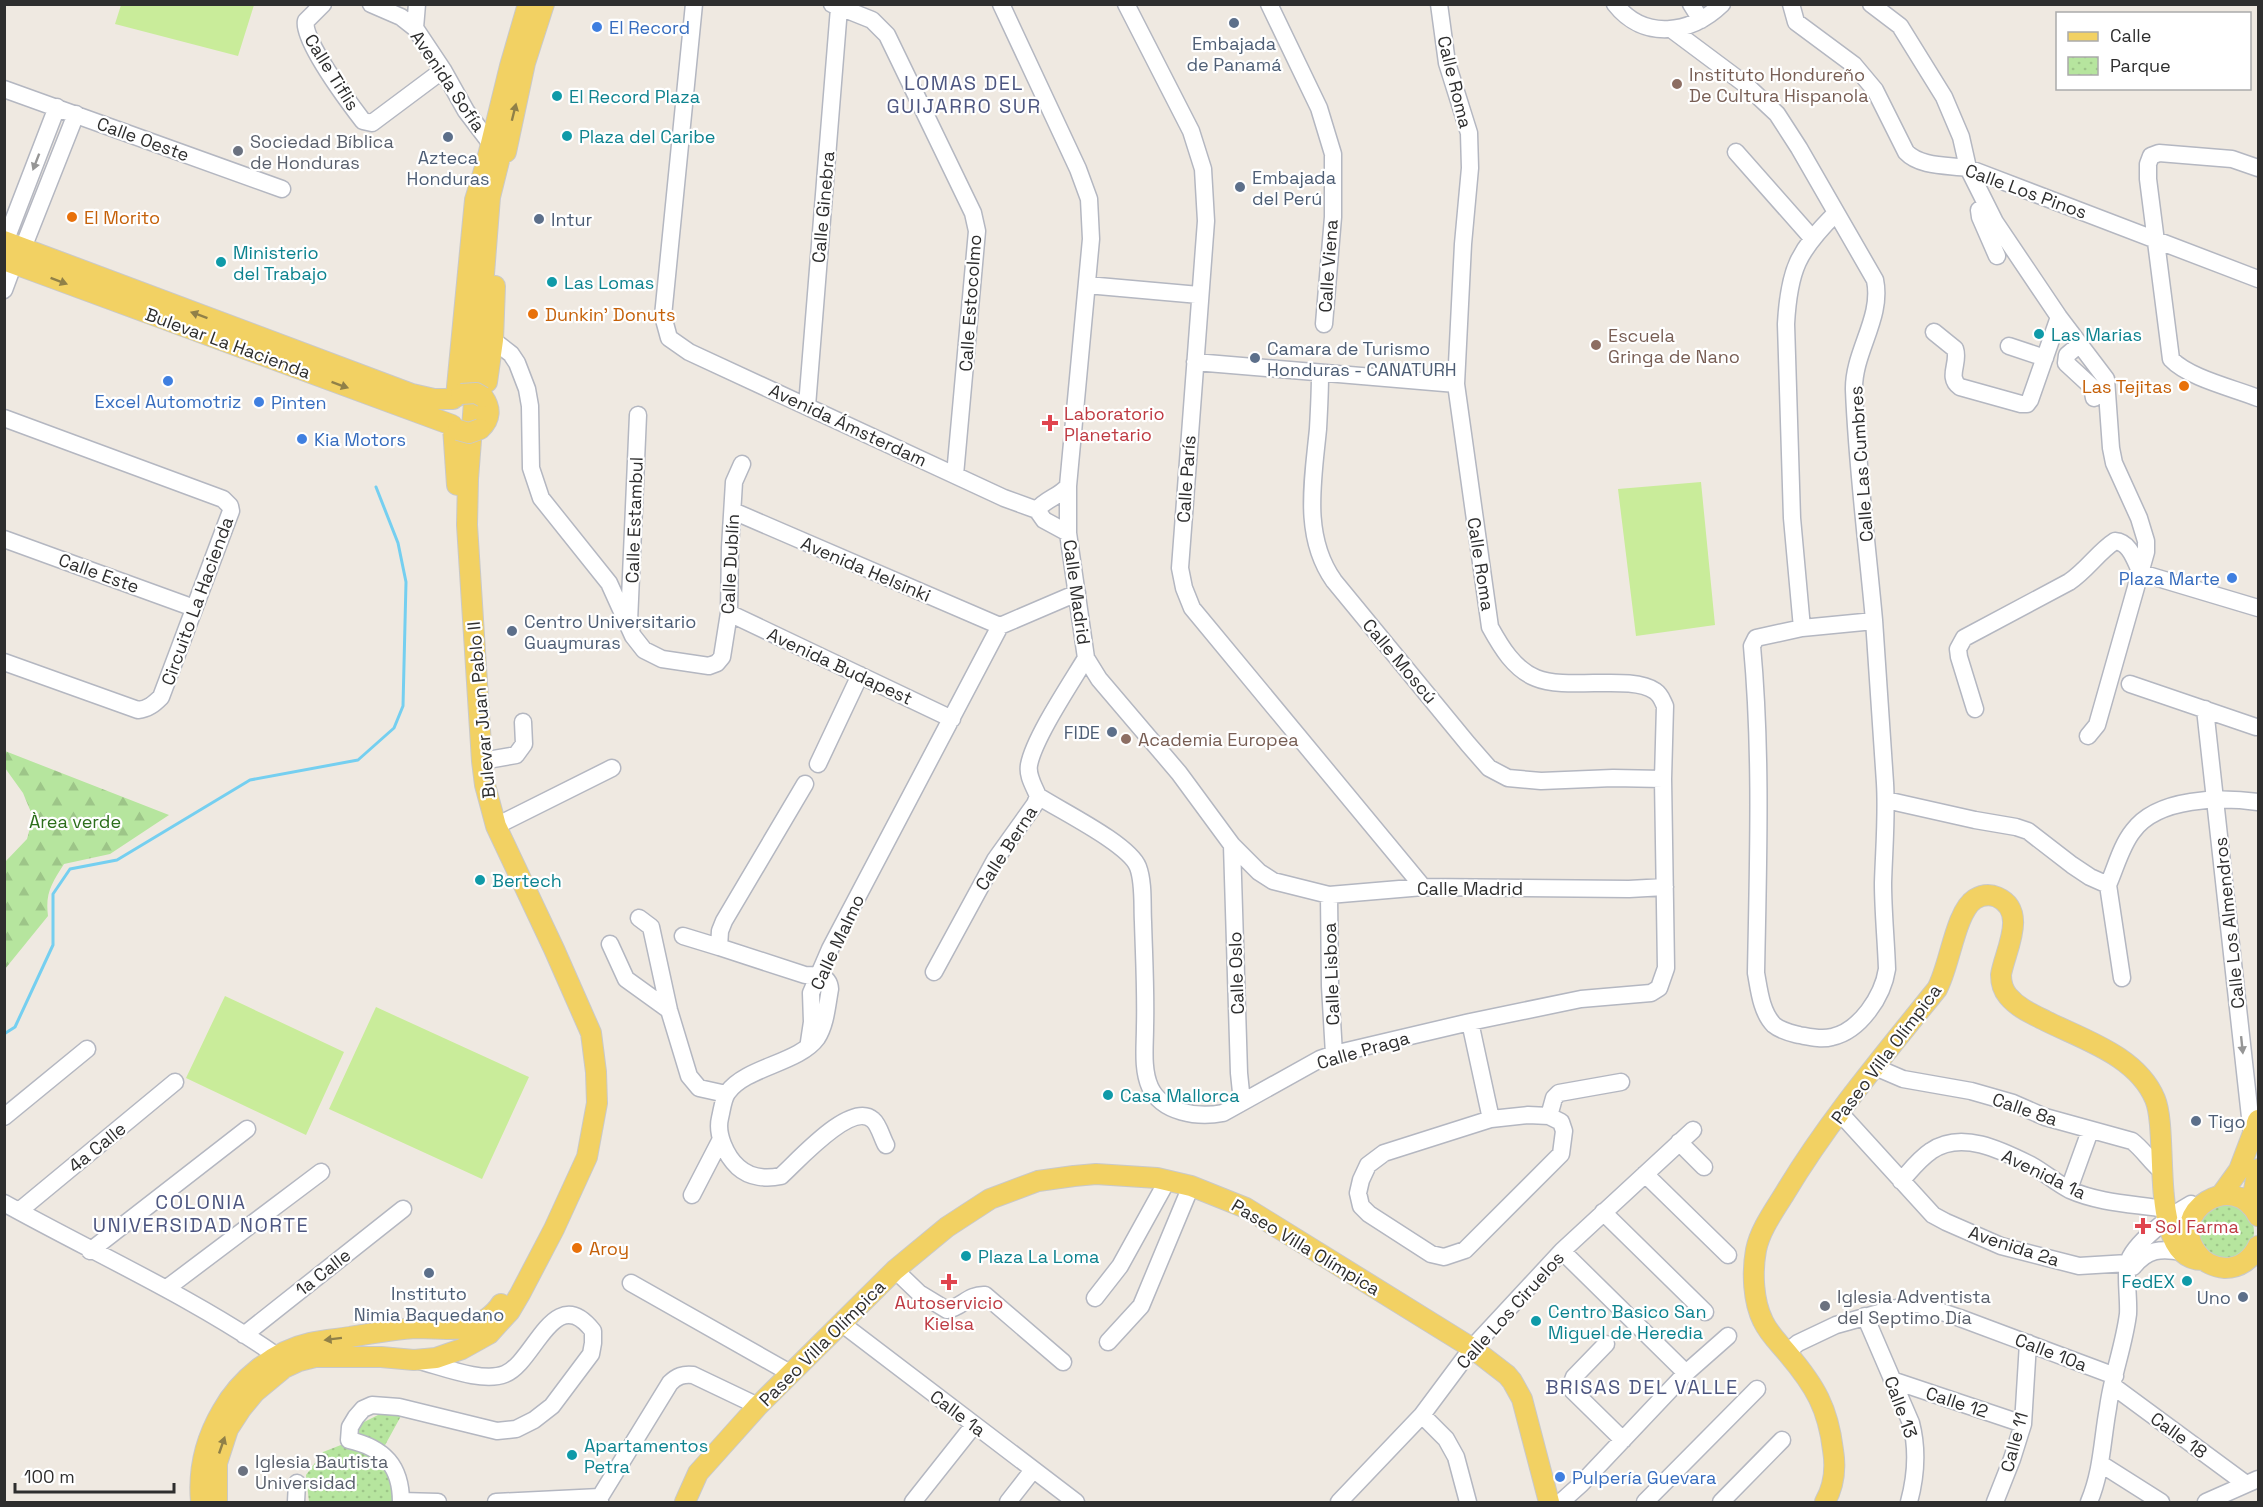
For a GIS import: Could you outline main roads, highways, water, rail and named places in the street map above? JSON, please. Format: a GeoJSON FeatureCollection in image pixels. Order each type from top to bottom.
{"type":"FeatureCollection","features":[{"type":"Feature","properties":{"kind":"main road","name":"Bulevar Juan Pablo II"},"geometry":{"type":"LineString","coordinates":[[484,398],[493,340],[500,213],[499,142],[510,66],[532,5]]}},
{"type":"Feature","properties":{"kind":"main road","name":"Bulevar Juan Pablo II"},"geometry":{"type":"LineString","coordinates":[[456,396],[476,200],[486,164],[499,142]]}},
{"type":"Feature","properties":{"kind":"main road","name":"Bulevar Juan Pablo II"},"geometry":{"type":"LineString","coordinates":[[464,566],[485,249],[490,197],[501,153],[499,142]]}},
{"type":"Feature","properties":{"kind":"main road","name":"Bulevar Juan Pablo II"},"geometry":{"type":"LineString","coordinates":[[201,1503],[199,1484],[203,1455],[211,1429],[228,1400],[242,1383],[277,1356],[309,1343],[383,1331],[468,1328],[486,1320],[499,1307],[513,1284],[574,1155],[582,1128],[585,1096],[584,1061],[576,1025],[559,980],[487,832],[479,811],[471,755],[463,478],[486,164]]}},
{"type":"Feature","properties":{"kind":"main road","name":"Bulevar La Hacienda"},"geometry":{"type":"LineString","coordinates":[[9,251],[51,260],[412,394],[434,399],[456,396]]}},
{"type":"Feature","properties":{"kind":"main road","name":"Bulevar La Hacienda"},"geometry":{"type":"LineString","coordinates":[[9,251],[454,427]]}},
{"type":"Feature","properties":{"kind":"main road"},"geometry":{"type":"LineString","coordinates":[[412,394],[435,389],[452,370],[466,298]]}},
{"type":"Feature","properties":{"kind":"main road"},"geometry":{"type":"LineString","coordinates":[[476,393],[484,398],[489,413],[482,428],[469,433],[454,427],[448,412],[456,396],[476,393]]}},
{"type":"Feature","properties":{"kind":"main road","name":"Bulevar Juan Pablo II"},"geometry":{"type":"LineString","coordinates":[[217,1503],[217,1463],[228,1429],[255,1392],[284,1368],[299,1361],[340,1356],[414,1360],[436,1358],[471,1345],[489,1334],[510,1311],[536,1266],[586,1157],[597,1103],[591,1033],[496,826],[484,785],[454,427]]}},
{"type":"Feature","properties":{"kind":"main road","name":"Bulevar Juan Pablo II"},"geometry":{"type":"LineString","coordinates":[[464,566],[474,469],[482,428]]}},
{"type":"Feature","properties":{"kind":"main road","name":"Paseo Villa Olímpica"},"geometry":{"type":"LineString","coordinates":[[1825,1503],[1834,1479],[1835,1464],[1831,1427],[1815,1388],[1770,1333],[1758,1307],[1754,1279],[1756,1249],[1766,1224],[1790,1184],[1840,1113],[1942,980],[1962,915],[1967,907],[1980,896],[1999,897],[2008,905],[2013,918],[2014,929],[2002,974],[2004,990],[2015,1003],[2026,1011],[2125,1061],[2150,1089],[2156,1100],[2160,1120],[2166,1215],[2171,1238],[2182,1252],[2194,1260],[2203,1260]]}},
{"type":"Feature","properties":{"kind":"main road"},"geometry":{"type":"LineString","coordinates":[[2255,1128],[2239,1170],[2194,1214],[2189,1232],[2192,1245],[2203,1260],[2210,1264],[2228,1268],[2244,1263],[2258,1248]]}},
{"type":"Feature","properties":{"kind":"main road"},"geometry":{"type":"LineString","coordinates":[[2255,1211],[2259,1169]]}},
{"type":"Feature","properties":{"kind":"main road","name":"Paseo Villa Olímpica"},"geometry":{"type":"LineString","coordinates":[[685,1503],[698,1473],[758,1406],[895,1270],[947,1227],[990,1199],[1030,1183],[1096,1174],[1167,1180],[1191,1186],[1246,1208],[1472,1348],[1507,1375],[1516,1387],[1522,1399],[1550,1503]]}},
{"type":"Feature","properties":{"kind":"main road"},"geometry":{"type":"LineString","coordinates":[[2164,1179],[2179,1200],[2206,1200],[2234,1196],[2255,1211]]}},
{"type":"Feature","properties":{"kind":"main road"},"geometry":{"type":"LineString","coordinates":[[383,1331],[376,1338],[374,1345],[375,1351],[387,1357],[416,1353],[424,1344],[424,1335],[418,1328]]}},
{"type":"Feature","properties":{"kind":"waterway"},"geometry":{"type":"LineString","coordinates":[[4,1034],[15,1027],[53,945],[53,894],[70,869],[117,860],[250,780],[358,760],[394,728],[403,706],[406,582],[398,543],[376,487]]}},
{"type":"Feature","properties":{"kind":"place","name":"Embajada de Panamá"},"geometry":{"type":"Point","coordinates":[1234,23]}},
{"type":"Feature","properties":{"kind":"place","name":"El Record"},"geometry":{"type":"Point","coordinates":[597,27]}},
{"type":"Feature","properties":{"kind":"place","name":"Instituto Hondureño De Cultura Hispanola"},"geometry":{"type":"Point","coordinates":[1677,84]}},
{"type":"Feature","properties":{"kind":"place","name":"El Record Plaza"},"geometry":{"type":"Point","coordinates":[557,96]}},
{"type":"Feature","properties":{"kind":"place","name":"Plaza del Caribe"},"geometry":{"type":"Point","coordinates":[567,136]}},
{"type":"Feature","properties":{"kind":"place","name":"Azteca Honduras"},"geometry":{"type":"Point","coordinates":[448,137]}},
{"type":"Feature","properties":{"kind":"place","name":"Sociedad Bíblica de Honduras"},"geometry":{"type":"Point","coordinates":[238,151]}},
{"type":"Feature","properties":{"kind":"place","name":"Embajada del Perú"},"geometry":{"type":"Point","coordinates":[1240,187]}},
{"type":"Feature","properties":{"kind":"place","name":"El Morito"},"geometry":{"type":"Point","coordinates":[72,217]}},
{"type":"Feature","properties":{"kind":"place","name":"Intur"},"geometry":{"type":"Point","coordinates":[539,219]}},
{"type":"Feature","properties":{"kind":"place","name":"Ministerio del Trabajo"},"geometry":{"type":"Point","coordinates":[221,262]}},
{"type":"Feature","properties":{"kind":"place","name":"Las Lomas"},"geometry":{"type":"Point","coordinates":[552,282]}},
{"type":"Feature","properties":{"kind":"place","name":"Dunkin' Donuts"},"geometry":{"type":"Point","coordinates":[533,314]}},
{"type":"Feature","properties":{"kind":"place","name":"Las Marias"},"geometry":{"type":"Point","coordinates":[2039,334]}},
{"type":"Feature","properties":{"kind":"place","name":"Escuela Gringa de Nano"},"geometry":{"type":"Point","coordinates":[1596,345]}},
{"type":"Feature","properties":{"kind":"place","name":"Camara de Turismo Honduras - CANATURH"},"geometry":{"type":"Point","coordinates":[1255,358]}},
{"type":"Feature","properties":{"kind":"place","name":"Excel Automotriz"},"geometry":{"type":"Point","coordinates":[168,381]}},
{"type":"Feature","properties":{"kind":"place","name":"Las Tejitas"},"geometry":{"type":"Point","coordinates":[2184,386]}},
{"type":"Feature","properties":{"kind":"place","name":"Pinten"},"geometry":{"type":"Point","coordinates":[259,402]}},
{"type":"Feature","properties":{"kind":"place","name":"Laboratorio Planetario"},"geometry":{"type":"Point","coordinates":[1050,423]}},
{"type":"Feature","properties":{"kind":"place","name":"Kia Motors"},"geometry":{"type":"Point","coordinates":[302,439]}},
{"type":"Feature","properties":{"kind":"place","name":"Plaza Marte"},"geometry":{"type":"Point","coordinates":[2232,578]}},
{"type":"Feature","properties":{"kind":"place","name":"Centro Universitario Guaymuras"},"geometry":{"type":"Point","coordinates":[512,631]}},
{"type":"Feature","properties":{"kind":"place","name":"FIDE"},"geometry":{"type":"Point","coordinates":[1112,732]}},
{"type":"Feature","properties":{"kind":"place","name":"Academia Europea"},"geometry":{"type":"Point","coordinates":[1126,739]}},
{"type":"Feature","properties":{"kind":"place","name":"Bertech"},"geometry":{"type":"Point","coordinates":[480,880]}},
{"type":"Feature","properties":{"kind":"place","name":"Casa Mallorca"},"geometry":{"type":"Point","coordinates":[1108,1095]}},
{"type":"Feature","properties":{"kind":"place","name":"Tigo"},"geometry":{"type":"Point","coordinates":[2196,1121]}},
{"type":"Feature","properties":{"kind":"place","name":"Sol Farma"},"geometry":{"type":"Point","coordinates":[2143,1226]}},
{"type":"Feature","properties":{"kind":"place","name":"Aroy"},"geometry":{"type":"Point","coordinates":[577,1248]}},
{"type":"Feature","properties":{"kind":"place","name":"Plaza La Loma"},"geometry":{"type":"Point","coordinates":[966,1256]}},
{"type":"Feature","properties":{"kind":"place","name":"Instituto Nimia Baquedano"},"geometry":{"type":"Point","coordinates":[429,1273]}},
{"type":"Feature","properties":{"kind":"place","name":"FedEX"},"geometry":{"type":"Point","coordinates":[2187,1281]}},
{"type":"Feature","properties":{"kind":"place","name":"Autoservicio Kielsa"},"geometry":{"type":"Point","coordinates":[949,1282]}},
{"type":"Feature","properties":{"kind":"place","name":"Uno"},"geometry":{"type":"Point","coordinates":[2243,1297]}},
{"type":"Feature","properties":{"kind":"place","name":"Iglesia Adventista del Septimo Día"},"geometry":{"type":"Point","coordinates":[1825,1306]}},
{"type":"Feature","properties":{"kind":"place","name":"Centro Basico San Miguel de Heredia"},"geometry":{"type":"Point","coordinates":[1536,1321]}},
{"type":"Feature","properties":{"kind":"place","name":"Apartamentos Petra"},"geometry":{"type":"Point","coordinates":[572,1455]}},
{"type":"Feature","properties":{"kind":"place","name":"Iglesia Bautista Universidad"},"geometry":{"type":"Point","coordinates":[243,1471]}},
{"type":"Feature","properties":{"kind":"place","name":"Pulpería Guevara"},"geometry":{"type":"Point","coordinates":[1560,1477]}},
{"type":"Feature","properties":{"kind":"district","name":"LOMAS DEL GUIJARRO SUR"},"geometry":{"type":"Point","coordinates":[964,94]}},
{"type":"Feature","properties":{"kind":"district","name":"COLONIA UNIVERSIDAD NORTE"},"geometry":{"type":"Point","coordinates":[201,1214]}},
{"type":"Feature","properties":{"kind":"district","name":"BRISAS DEL VALLE"},"geometry":{"type":"Point","coordinates":[1642,1387]}},
{"type":"Feature","properties":{"kind":"park label","name":"Àrea verde"},"geometry":{"type":"Point","coordinates":[75,821]}}]}
